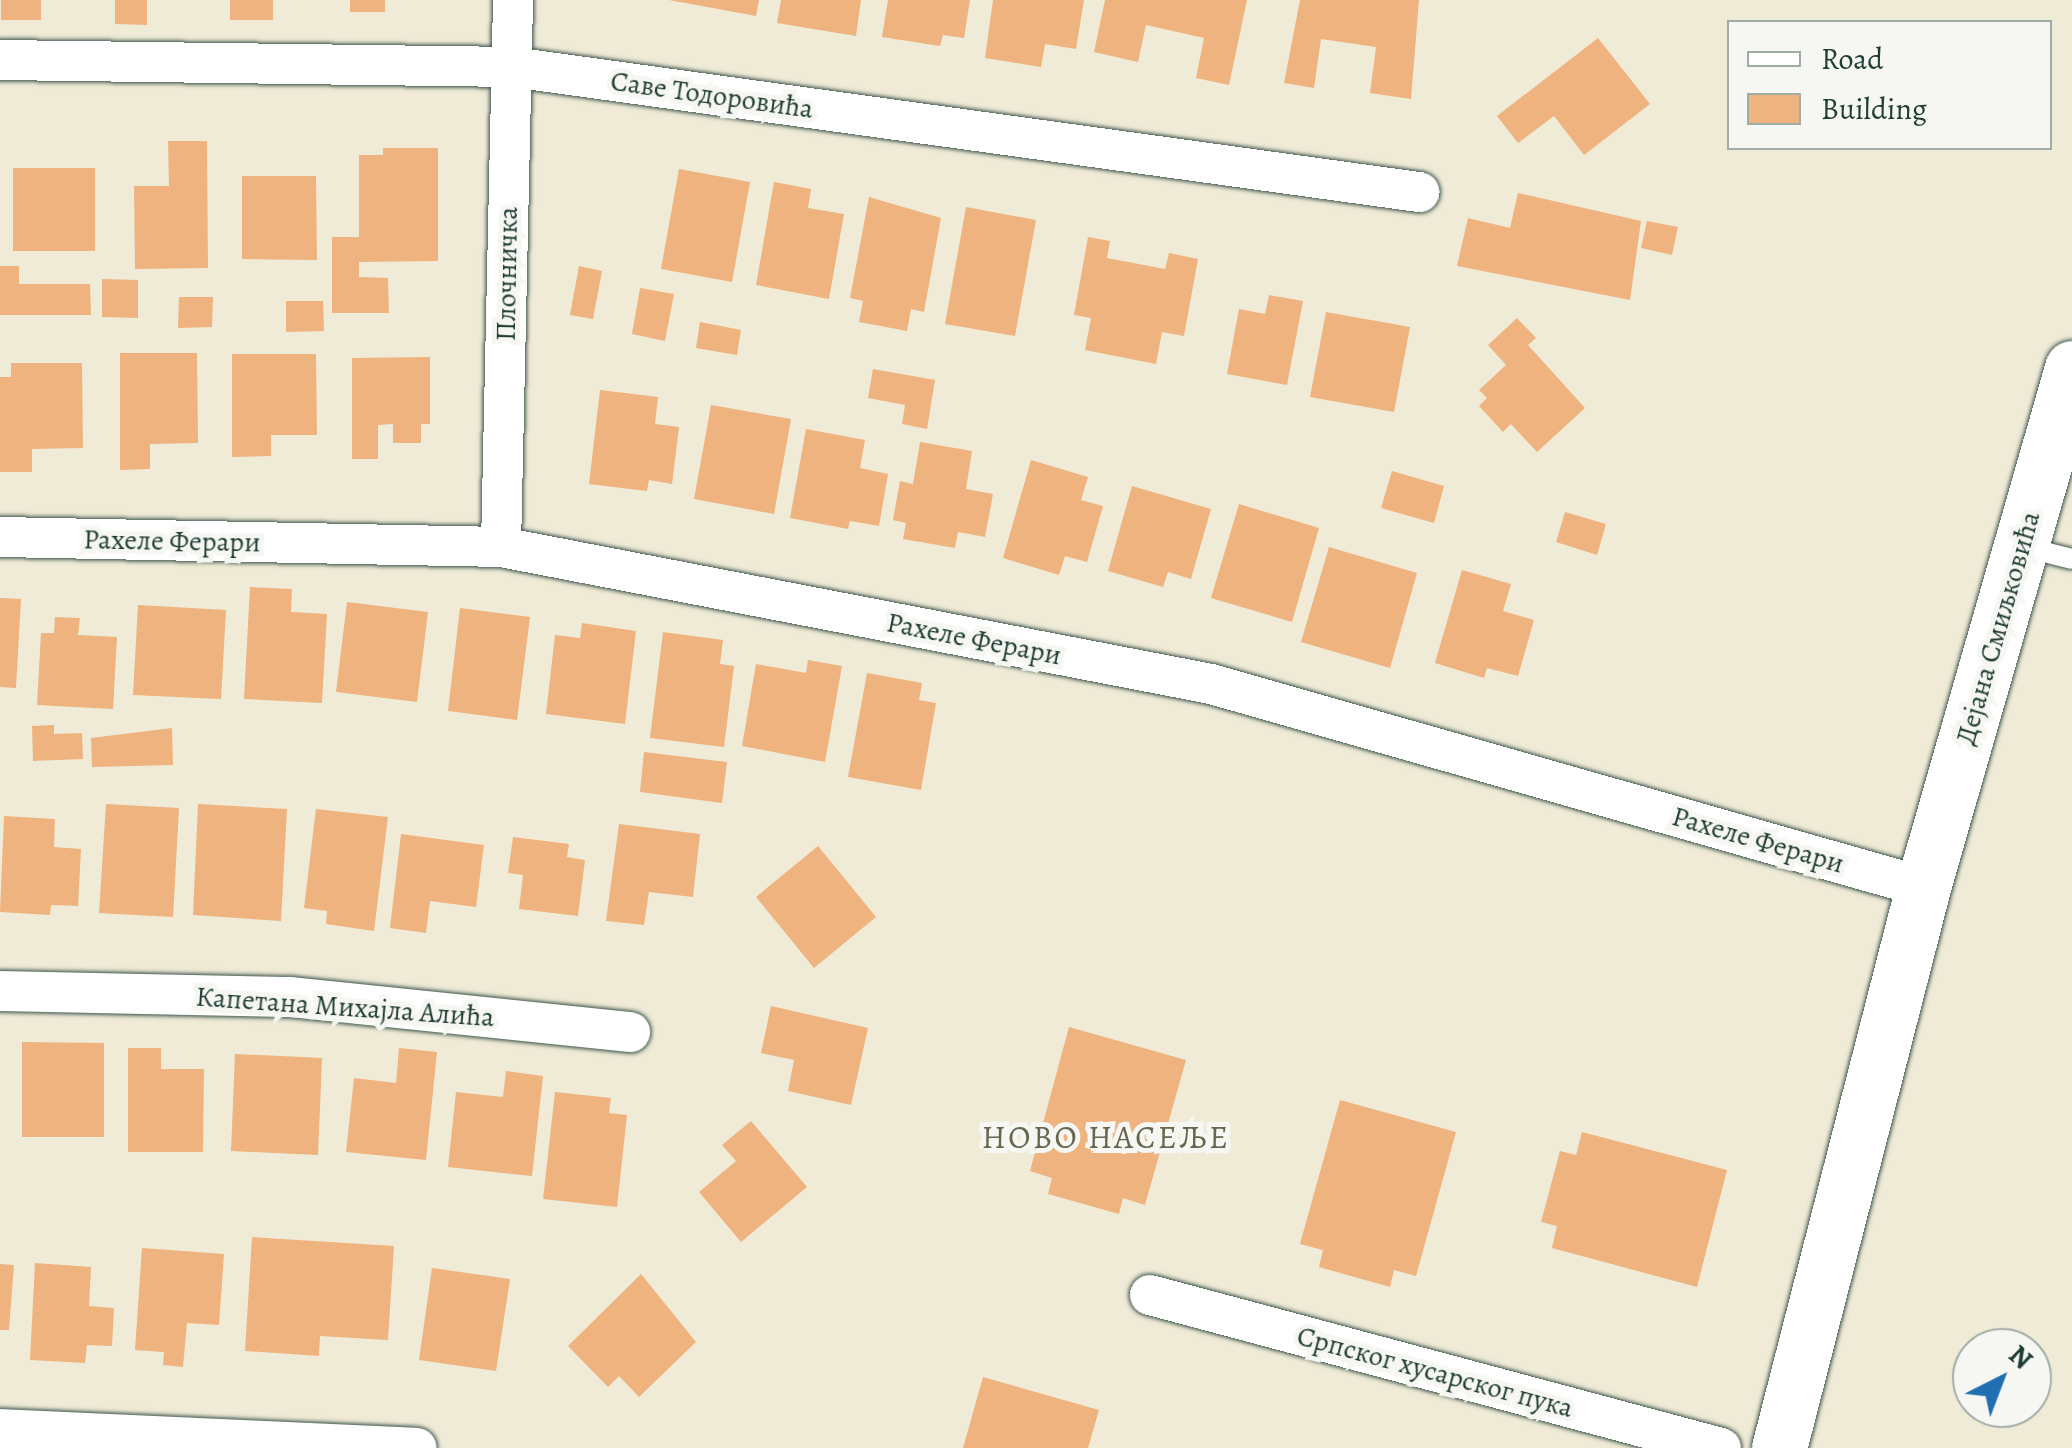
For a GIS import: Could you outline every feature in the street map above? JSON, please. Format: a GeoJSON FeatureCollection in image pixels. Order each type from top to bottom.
{"type":"FeatureCollection","features":[{"type":"Feature","properties":{"kind":"street","name":"Плочничка"},"geometry":{"type":"LineString","coordinates":[[501,547],[513,0]]}},
{"type":"Feature","properties":{"kind":"street","name":"Саве Тодоровића"},"geometry":{"type":"LineString","coordinates":[[0,60],[512,67],[1419,192]]}},
{"type":"Feature","properties":{"kind":"street","name":"Дејана Смиљковића"},"geometry":{"type":"LineString","coordinates":[[1924,888],[2047,552],[2072,368]]}},
{"type":"Feature","properties":{"kind":"street","name":"Рахеле Ферари"},"geometry":{"type":"LineString","coordinates":[[0,537],[501,547],[1210,684],[1924,888]]}},
{"type":"Feature","properties":{"kind":"street"},"geometry":{"type":"LineString","coordinates":[[1779,1448],[1924,888]]}},
{"type":"Feature","properties":{"kind":"street","name":"Капетана Михајла Алића"},"geometry":{"type":"LineString","coordinates":[[0,991],[290,996],[630,1032]]}},
{"type":"Feature","properties":{"kind":"street","name":"Српског хусарског пука"},"geometry":{"type":"LineString","coordinates":[[1150,1295],[1721,1448]]}},
{"type":"Feature","properties":{"kind":"street"},"geometry":{"type":"LineString","coordinates":[[0,1429],[417,1448]]}},
{"type":"Feature","properties":{"kind":"building"},"geometry":{"type":"Polygon","coordinates":[[[1,0],[41,0],[41,20],[1,20],[1,0]]]}},
{"type":"Feature","properties":{"kind":"building"},"geometry":{"type":"Polygon","coordinates":[[[115,0],[147,0],[147,25],[115,24],[115,0]]]}},
{"type":"Feature","properties":{"kind":"building"},"geometry":{"type":"Polygon","coordinates":[[[230,0],[273,0],[273,20],[230,20],[230,0]]]}},
{"type":"Feature","properties":{"kind":"building"},"geometry":{"type":"Polygon","coordinates":[[[350,0],[385,0],[385,12],[350,12],[350,0]]]}},
{"type":"Feature","properties":{"kind":"building"},"geometry":{"type":"Polygon","coordinates":[[[669,0],[759,0],[756,16],[669,0]]]}},
{"type":"Feature","properties":{"kind":"building"},"geometry":{"type":"Polygon","coordinates":[[[781,0],[861,0],[856,36],[777,23],[781,0]]]}},
{"type":"Feature","properties":{"kind":"building"},"geometry":{"type":"Polygon","coordinates":[[[888,0],[970,0],[964,38],[943,35],[940,46],[882,37],[888,0]]]}},
{"type":"Feature","properties":{"kind":"building"},"geometry":{"type":"Polygon","coordinates":[[[993,0],[1084,0],[1076,49],[1045,44],[1041,67],[985,58],[993,0]]]}},
{"type":"Feature","properties":{"kind":"building"},"geometry":{"type":"Polygon","coordinates":[[[1105,0],[1247,0],[1229,85],[1196,78],[1204,38],[1146,25],[1138,62],[1094,52],[1105,0]]]}},
{"type":"Feature","properties":{"kind":"building"},"geometry":{"type":"Polygon","coordinates":[[[1300,0],[1419,0],[1411,99],[1370,93],[1376,47],[1321,39],[1314,88],[1284,83],[1300,0]]]}},
{"type":"Feature","properties":{"kind":"building"},"geometry":{"type":"Polygon","coordinates":[[[1598,38],[1650,104],[1584,155],[1554,116],[1518,143],[1497,116],[1598,38]]]}},
{"type":"Feature","properties":{"kind":"building"},"geometry":{"type":"Polygon","coordinates":[[[168,141],[207,141],[208,268],[135,269],[134,186],[169,186],[168,141]]]}},
{"type":"Feature","properties":{"kind":"building"},"geometry":{"type":"Polygon","coordinates":[[[383,148],[438,148],[438,261],[359,262],[359,277],[388,278],[389,313],[332,313],[332,237],[359,237],[359,155],[383,155],[383,148]]]}},
{"type":"Feature","properties":{"kind":"building"},"geometry":{"type":"Polygon","coordinates":[[[13,168],[95,168],[95,251],[13,251],[13,168]]]}},
{"type":"Feature","properties":{"kind":"building"},"geometry":{"type":"Polygon","coordinates":[[[679,169],[750,182],[732,282],[661,269],[679,169]]]}},
{"type":"Feature","properties":{"kind":"building"},"geometry":{"type":"Polygon","coordinates":[[[242,176],[316,176],[317,260],[242,259],[242,176]]]}},
{"type":"Feature","properties":{"kind":"building"},"geometry":{"type":"Polygon","coordinates":[[[774,182],[811,189],[808,208],[844,214],[829,299],[756,285],[774,182]]]}},
{"type":"Feature","properties":{"kind":"building"},"geometry":{"type":"Polygon","coordinates":[[[1518,193],[1641,221],[1630,300],[1457,266],[1468,218],[1510,228],[1518,193]]]}},
{"type":"Feature","properties":{"kind":"building"},"geometry":{"type":"Polygon","coordinates":[[[869,197],[941,218],[924,312],[911,309],[907,331],[859,322],[863,301],[850,298],[869,197]]]}},
{"type":"Feature","properties":{"kind":"building"},"geometry":{"type":"Polygon","coordinates":[[[966,207],[1036,220],[1015,336],[945,324],[966,207]]]}},
{"type":"Feature","properties":{"kind":"building"},"geometry":{"type":"Polygon","coordinates":[[[1647,221],[1678,227],[1672,255],[1641,248],[1647,221]]]}},
{"type":"Feature","properties":{"kind":"building"},"geometry":{"type":"Polygon","coordinates":[[[1088,237],[1110,241],[1107,258],[1165,269],[1169,253],[1198,259],[1184,336],[1162,332],[1156,364],[1085,350],[1091,318],[1074,315],[1088,237]]]}},
{"type":"Feature","properties":{"kind":"building"},"geometry":{"type":"Polygon","coordinates":[[[0,266],[19,266],[19,284],[90,284],[91,315],[0,315],[0,266]]]}},
{"type":"Feature","properties":{"kind":"building"},"geometry":{"type":"Polygon","coordinates":[[[579,266],[602,271],[593,319],[570,315],[579,266]]]}},
{"type":"Feature","properties":{"kind":"building"},"geometry":{"type":"Polygon","coordinates":[[[102,279],[138,280],[138,318],[102,317],[102,279]]]}},
{"type":"Feature","properties":{"kind":"building"},"geometry":{"type":"Polygon","coordinates":[[[640,288],[674,294],[665,341],[632,334],[640,288]]]}},
{"type":"Feature","properties":{"kind":"building"},"geometry":{"type":"Polygon","coordinates":[[[1269,295],[1303,301],[1287,385],[1227,374],[1239,309],[1265,314],[1269,295]]]}},
{"type":"Feature","properties":{"kind":"building"},"geometry":{"type":"Polygon","coordinates":[[[179,297],[213,297],[212,327],[178,328],[179,297]]]}},
{"type":"Feature","properties":{"kind":"building"},"geometry":{"type":"Polygon","coordinates":[[[286,301],[323,301],[324,331],[286,332],[286,301]]]}},
{"type":"Feature","properties":{"kind":"building"},"geometry":{"type":"Polygon","coordinates":[[[1326,312],[1410,327],[1394,412],[1310,397],[1326,312]]]}},
{"type":"Feature","properties":{"kind":"building"},"geometry":{"type":"Polygon","coordinates":[[[1517,318],[1536,338],[1528,345],[1585,408],[1537,452],[1511,424],[1503,432],[1479,406],[1487,398],[1479,390],[1506,365],[1488,345],[1517,318]]]}},
{"type":"Feature","properties":{"kind":"building"},"geometry":{"type":"Polygon","coordinates":[[[700,322],[741,330],[737,355],[696,348],[700,322]]]}},
{"type":"Feature","properties":{"kind":"building"},"geometry":{"type":"Polygon","coordinates":[[[120,353],[197,353],[198,443],[150,444],[150,469],[120,470],[120,353]]]}},
{"type":"Feature","properties":{"kind":"building"},"geometry":{"type":"Polygon","coordinates":[[[232,354],[316,354],[317,435],[271,435],[271,456],[232,457],[232,354]]]}},
{"type":"Feature","properties":{"kind":"building"},"geometry":{"type":"Polygon","coordinates":[[[430,357],[430,424],[421,424],[421,443],[393,443],[393,424],[378,425],[378,459],[352,459],[352,358],[430,357]]]}},
{"type":"Feature","properties":{"kind":"building"},"geometry":{"type":"Polygon","coordinates":[[[11,363],[82,363],[83,448],[32,449],[32,472],[0,472],[0,377],[11,377],[11,363]]]}},
{"type":"Feature","properties":{"kind":"building"},"geometry":{"type":"Polygon","coordinates":[[[873,369],[935,380],[927,429],[902,424],[905,405],[868,398],[873,369]]]}},
{"type":"Feature","properties":{"kind":"building"},"geometry":{"type":"Polygon","coordinates":[[[600,390],[658,397],[655,424],[679,427],[672,484],[649,480],[647,491],[589,484],[600,390]]]}},
{"type":"Feature","properties":{"kind":"building"},"geometry":{"type":"Polygon","coordinates":[[[711,405],[791,419],[774,514],[694,499],[711,405]]]}},
{"type":"Feature","properties":{"kind":"building"},"geometry":{"type":"Polygon","coordinates":[[[806,429],[865,440],[860,468],[888,474],[879,526],[850,521],[848,529],[790,518],[806,429]]]}},
{"type":"Feature","properties":{"kind":"building"},"geometry":{"type":"Polygon","coordinates":[[[920,442],[972,451],[966,489],[993,494],[985,537],[958,532],[955,548],[903,539],[906,523],[893,520],[900,481],[913,484],[920,442]]]}},
{"type":"Feature","properties":{"kind":"building"},"geometry":{"type":"Polygon","coordinates":[[[1031,460],[1088,477],[1081,500],[1103,506],[1087,562],[1065,556],[1059,575],[1003,558],[1031,460]]]}},
{"type":"Feature","properties":{"kind":"building"},"geometry":{"type":"Polygon","coordinates":[[[1392,471],[1444,486],[1434,523],[1381,508],[1392,471]]]}},
{"type":"Feature","properties":{"kind":"building"},"geometry":{"type":"Polygon","coordinates":[[[1132,486],[1211,509],[1191,579],[1168,572],[1163,587],[1108,571],[1132,486]]]}},
{"type":"Feature","properties":{"kind":"building"},"geometry":{"type":"Polygon","coordinates":[[[1239,504],[1319,528],[1292,622],[1211,598],[1239,504]]]}},
{"type":"Feature","properties":{"kind":"building"},"geometry":{"type":"Polygon","coordinates":[[[1565,512],[1606,524],[1597,555],[1556,542],[1565,512]]]}},
{"type":"Feature","properties":{"kind":"building"},"geometry":{"type":"Polygon","coordinates":[[[1329,547],[1417,573],[1390,668],[1301,642],[1329,547]]]}},
{"type":"Feature","properties":{"kind":"building"},"geometry":{"type":"Polygon","coordinates":[[[1462,570],[1511,584],[1503,611],[1534,620],[1518,676],[1487,668],[1484,678],[1435,663],[1462,570]]]}},
{"type":"Feature","properties":{"kind":"building"},"geometry":{"type":"Polygon","coordinates":[[[250,587],[292,589],[291,612],[327,614],[322,703],[244,699],[250,587]]]}},
{"type":"Feature","properties":{"kind":"building"},"geometry":{"type":"Polygon","coordinates":[[[0,598],[21,599],[16,688],[0,687],[0,598]]]}},
{"type":"Feature","properties":{"kind":"building"},"geometry":{"type":"Polygon","coordinates":[[[347,602],[428,612],[417,702],[336,692],[347,602]]]}},
{"type":"Feature","properties":{"kind":"building"},"geometry":{"type":"Polygon","coordinates":[[[138,605],[226,610],[221,699],[133,695],[138,605]]]}},
{"type":"Feature","properties":{"kind":"building"},"geometry":{"type":"Polygon","coordinates":[[[460,608],[530,617],[517,720],[448,711],[460,608]]]}},
{"type":"Feature","properties":{"kind":"building"},"geometry":{"type":"Polygon","coordinates":[[[55,617],[80,618],[78,635],[117,637],[113,709],[37,705],[41,633],[54,633],[55,617]]]}},
{"type":"Feature","properties":{"kind":"building"},"geometry":{"type":"Polygon","coordinates":[[[582,623],[636,631],[625,724],[546,714],[555,635],[580,638],[582,623]]]}},
{"type":"Feature","properties":{"kind":"building"},"geometry":{"type":"Polygon","coordinates":[[[663,632],[723,640],[720,664],[734,666],[724,747],[650,738],[663,632]]]}},
{"type":"Feature","properties":{"kind":"building"},"geometry":{"type":"Polygon","coordinates":[[[808,660],[842,666],[825,762],[742,746],[756,664],[806,673],[808,660]]]}},
{"type":"Feature","properties":{"kind":"building"},"geometry":{"type":"Polygon","coordinates":[[[867,673],[922,683],[919,700],[936,703],[921,790],[848,777],[867,673]]]}},
{"type":"Feature","properties":{"kind":"building"},"geometry":{"type":"Polygon","coordinates":[[[54,725],[54,734],[82,733],[83,759],[33,761],[32,726],[54,725]]]}},
{"type":"Feature","properties":{"kind":"building"},"geometry":{"type":"Polygon","coordinates":[[[172,728],[173,765],[92,767],[91,738],[172,728]]]}},
{"type":"Feature","properties":{"kind":"building"},"geometry":{"type":"Polygon","coordinates":[[[644,752],[727,762],[722,803],[640,792],[644,752]]]}},
{"type":"Feature","properties":{"kind":"building"},"geometry":{"type":"Polygon","coordinates":[[[106,804],[179,808],[173,917],[99,913],[106,804]]]}},
{"type":"Feature","properties":{"kind":"building"},"geometry":{"type":"Polygon","coordinates":[[[198,804],[287,809],[281,921],[193,915],[198,804]]]}},
{"type":"Feature","properties":{"kind":"building"},"geometry":{"type":"Polygon","coordinates":[[[316,809],[388,817],[374,931],[326,924],[327,911],[304,908],[316,809]]]}},
{"type":"Feature","properties":{"kind":"building"},"geometry":{"type":"Polygon","coordinates":[[[4,816],[55,819],[54,847],[81,849],[78,906],[51,905],[50,915],[0,912],[4,816]]]}},
{"type":"Feature","properties":{"kind":"building"},"geometry":{"type":"Polygon","coordinates":[[[619,824],[700,834],[693,897],[649,892],[644,925],[606,921],[619,824]]]}},
{"type":"Feature","properties":{"kind":"building"},"geometry":{"type":"Polygon","coordinates":[[[401,834],[484,845],[476,907],[430,901],[426,933],[390,928],[401,834]]]}},
{"type":"Feature","properties":{"kind":"building"},"geometry":{"type":"Polygon","coordinates":[[[513,837],[569,844],[567,857],[585,860],[578,916],[519,909],[523,875],[508,873],[513,837]]]}},
{"type":"Feature","properties":{"kind":"building"},"geometry":{"type":"Polygon","coordinates":[[[818,846],[876,917],[814,968],[756,897],[818,846]]]}},
{"type":"Feature","properties":{"kind":"building"},"geometry":{"type":"Polygon","coordinates":[[[771,1006],[868,1028],[851,1105],[788,1091],[794,1060],[761,1053],[771,1006]]]}},
{"type":"Feature","properties":{"kind":"building"},"geometry":{"type":"Polygon","coordinates":[[[1069,1027],[1186,1060],[1145,1205],[1123,1198],[1119,1214],[1048,1194],[1052,1178],[1030,1171],[1069,1027]]]}},
{"type":"Feature","properties":{"kind":"building"},"geometry":{"type":"Polygon","coordinates":[[[22,1042],[104,1043],[104,1137],[22,1137],[22,1042]]]}},
{"type":"Feature","properties":{"kind":"building"},"geometry":{"type":"Polygon","coordinates":[[[128,1048],[161,1048],[161,1069],[204,1069],[203,1152],[128,1152],[128,1048]]]}},
{"type":"Feature","properties":{"kind":"building"},"geometry":{"type":"Polygon","coordinates":[[[399,1048],[437,1052],[426,1160],[346,1152],[354,1078],[396,1083],[399,1048]]]}},
{"type":"Feature","properties":{"kind":"building"},"geometry":{"type":"Polygon","coordinates":[[[235,1054],[322,1058],[318,1155],[231,1151],[235,1054]]]}},
{"type":"Feature","properties":{"kind":"building"},"geometry":{"type":"Polygon","coordinates":[[[506,1071],[543,1076],[532,1176],[448,1167],[456,1092],[503,1097],[506,1071]]]}},
{"type":"Feature","properties":{"kind":"building"},"geometry":{"type":"Polygon","coordinates":[[[555,1092],[611,1098],[609,1113],[627,1115],[617,1207],[543,1199],[555,1092]]]}},
{"type":"Feature","properties":{"kind":"building"},"geometry":{"type":"Polygon","coordinates":[[[1340,1100],[1456,1132],[1416,1276],[1394,1270],[1390,1287],[1319,1267],[1323,1250],[1300,1244],[1340,1100]]]}},
{"type":"Feature","properties":{"kind":"building"},"geometry":{"type":"Polygon","coordinates":[[[751,1121],[807,1187],[741,1242],[699,1192],[736,1161],[722,1145],[751,1121]]]}},
{"type":"Feature","properties":{"kind":"building"},"geometry":{"type":"Polygon","coordinates":[[[1582,1132],[1727,1170],[1697,1287],[1552,1248],[1557,1226],[1541,1222],[1560,1151],[1576,1155],[1582,1132]]]}},
{"type":"Feature","properties":{"kind":"building"},"geometry":{"type":"Polygon","coordinates":[[[252,1237],[394,1246],[388,1340],[320,1336],[319,1356],[245,1351],[252,1237]]]}},
{"type":"Feature","properties":{"kind":"building"},"geometry":{"type":"Polygon","coordinates":[[[142,1248],[224,1254],[219,1325],[187,1323],[183,1367],[163,1365],[164,1352],[135,1350],[142,1248]]]}},
{"type":"Feature","properties":{"kind":"building"},"geometry":{"type":"Polygon","coordinates":[[[35,1263],[91,1267],[89,1306],[114,1308],[112,1346],[87,1345],[85,1363],[30,1360],[35,1263]]]}},
{"type":"Feature","properties":{"kind":"building"},"geometry":{"type":"Polygon","coordinates":[[[0,1264],[14,1265],[9,1330],[0,1330],[0,1264]]]}},
{"type":"Feature","properties":{"kind":"building"},"geometry":{"type":"Polygon","coordinates":[[[432,1268],[510,1279],[496,1371],[419,1360],[432,1268]]]}},
{"type":"Feature","properties":{"kind":"building"},"geometry":{"type":"Polygon","coordinates":[[[641,1274],[696,1342],[639,1397],[619,1376],[608,1387],[568,1346],[641,1274]]]}},
{"type":"Feature","properties":{"kind":"building"},"geometry":{"type":"Polygon","coordinates":[[[983,1377],[1099,1410],[1088,1448],[963,1448],[983,1377]]]}},
{"type":"Feature","properties":{"kind":"district","name":"НОВО НАСЕЉЕ"},"geometry":{"type":"Point","coordinates":[1106,1137]}}]}
